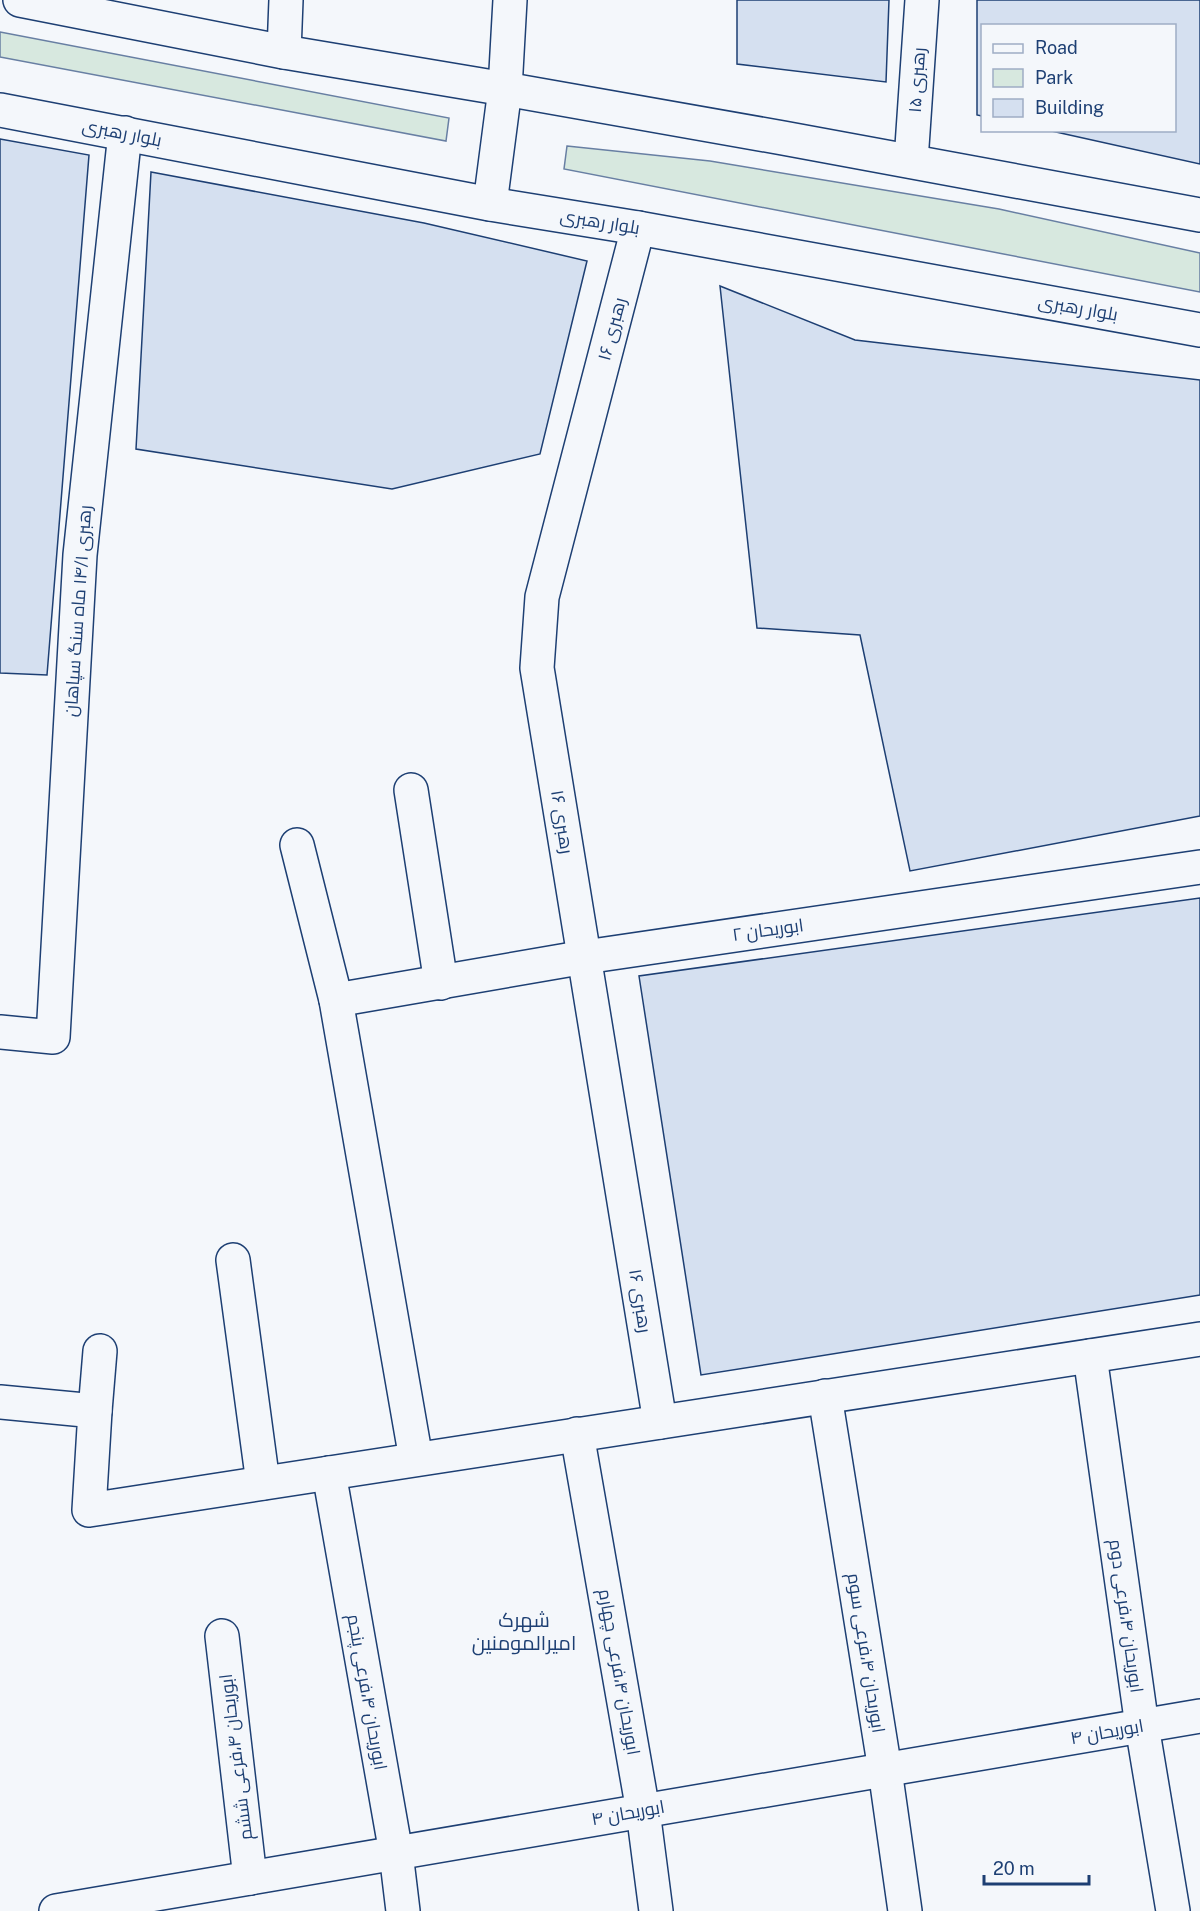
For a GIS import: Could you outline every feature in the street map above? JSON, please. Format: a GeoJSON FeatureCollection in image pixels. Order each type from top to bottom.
{"type":"FeatureCollection","features":[{"type":"Feature","properties":{"kind":"street"},"geometry":{"type":"LineString","coordinates":[[20,0],[284,52],[505,88],[911,160],[1200,215]]}},
{"type":"Feature","properties":{"kind":"street"},"geometry":{"type":"LineString","coordinates":[[284,52],[286,0]]}},
{"type":"Feature","properties":{"kind":"street"},"geometry":{"type":"LineString","coordinates":[[490,204],[505,88],[510,0]]}},
{"type":"Feature","properties":{"kind":"street","name":"رهبری ۱۵"},"geometry":{"type":"LineString","coordinates":[[911,160],[922,0]]}},
{"type":"Feature","properties":{"kind":"street","name":"بلوار رهبری"},"geometry":{"type":"LineString","coordinates":[[0,110],[490,204],[638,228],[1200,330]]}},
{"type":"Feature","properties":{"kind":"street","name":"رهبری ۱۴/۱ ماه سنگ سپاهان"},"geometry":{"type":"LineString","coordinates":[[0,1032],[53,1037],[80,555],[125,133]]}},
{"type":"Feature","properties":{"kind":"street","name":"رهبری ۱۶"},"geometry":{"type":"LineString","coordinates":[[638,228],[542,597],[537,668],[660,1422]]}},
{"type":"Feature","properties":{"kind":"street"},"geometry":{"type":"LineString","coordinates":[[411,790],[441,983]]}},
{"type":"Feature","properties":{"kind":"street"},"geometry":{"type":"LineString","coordinates":[[297,845],[336,1000],[416,1459]]}},
{"type":"Feature","properties":{"kind":"street","name":"ابوریحان ۲"},"geometry":{"type":"LineString","coordinates":[[336,1000],[585,957],[1200,867]]}},
{"type":"Feature","properties":{"kind":"street"},"geometry":{"type":"LineString","coordinates":[[233,1260],[263,1483]]}},
{"type":"Feature","properties":{"kind":"street"},"geometry":{"type":"LineString","coordinates":[[100,1351],[89,1510],[1200,1339]]}},
{"type":"Feature","properties":{"kind":"street","name":"ابوریحان ۴،فرعی دوم"},"geometry":{"type":"LineString","coordinates":[[1090,1356],[1142,1726],[1173,1911]]}},
{"type":"Feature","properties":{"kind":"street","name":"ابوریحان ۴،فرعی سوم"},"geometry":{"type":"LineString","coordinates":[[825,1396],[885,1770],[905,1911]]}},
{"type":"Feature","properties":{"kind":"street"},"geometry":{"type":"LineString","coordinates":[[0,1402],[95,1411]]}},
{"type":"Feature","properties":{"kind":"street","name":"ابوریحان ۴،فرعی چهارم"},"geometry":{"type":"LineString","coordinates":[[577,1434],[643,1811],[656,1911]]}},
{"type":"Feature","properties":{"kind":"street","name":"ابوریحان ۴،فرعی پنجم"},"geometry":{"type":"LineString","coordinates":[[329,1473],[396,1853],[403,1911]]}},
{"type":"Feature","properties":{"kind":"street","name":"ابوریحان ۴،فرعی ششم"},"geometry":{"type":"LineString","coordinates":[[222,1636],[250,1878]]}},
{"type":"Feature","properties":{"kind":"street","name":"ابوریحان ۴"},"geometry":{"type":"LineString","coordinates":[[56,1911],[148,1903],[250,1878],[1200,1716]]}},
{"type":"Feature","properties":{"kind":"green space"},"geometry":{"type":"Polygon","coordinates":[[[0,32],[449,118],[446,141],[0,57],[0,32]]]}},
{"type":"Feature","properties":{"kind":"green space"},"geometry":{"type":"Polygon","coordinates":[[[567,146],[710,161],[999,209],[1200,253],[1200,292],[564,169],[567,146]]]}},
{"type":"Feature","properties":{"kind":"building"},"geometry":{"type":"Polygon","coordinates":[[[737,0],[889,0],[886,82],[737,64],[737,0]]]}},
{"type":"Feature","properties":{"kind":"building"},"geometry":{"type":"Polygon","coordinates":[[[977,0],[1200,0],[1200,164],[1056,132],[1176,132],[1176,24],[981,24],[981,116],[977,115],[977,0]]]}},
{"type":"Feature","properties":{"kind":"building"},"geometry":{"type":"Polygon","coordinates":[[[0,139],[89,155],[47,675],[0,673],[0,139]]]}},
{"type":"Feature","properties":{"kind":"building"},"geometry":{"type":"Polygon","coordinates":[[[151,172],[424,223],[587,261],[540,454],[392,489],[136,449],[151,172]]]}},
{"type":"Feature","properties":{"kind":"building"},"geometry":{"type":"Polygon","coordinates":[[[720,286],[855,340],[1200,380],[1200,816],[910,871],[860,635],[757,628],[720,286]]]}},
{"type":"Feature","properties":{"kind":"building"},"geometry":{"type":"Polygon","coordinates":[[[1200,898],[1200,1295],[701,1375],[639,976],[1200,898]]]}},
{"type":"Feature","properties":{"kind":"district","name":"شهرک امیرالمومنین"},"geometry":{"type":"Point","coordinates":[524,1632]}}]}
